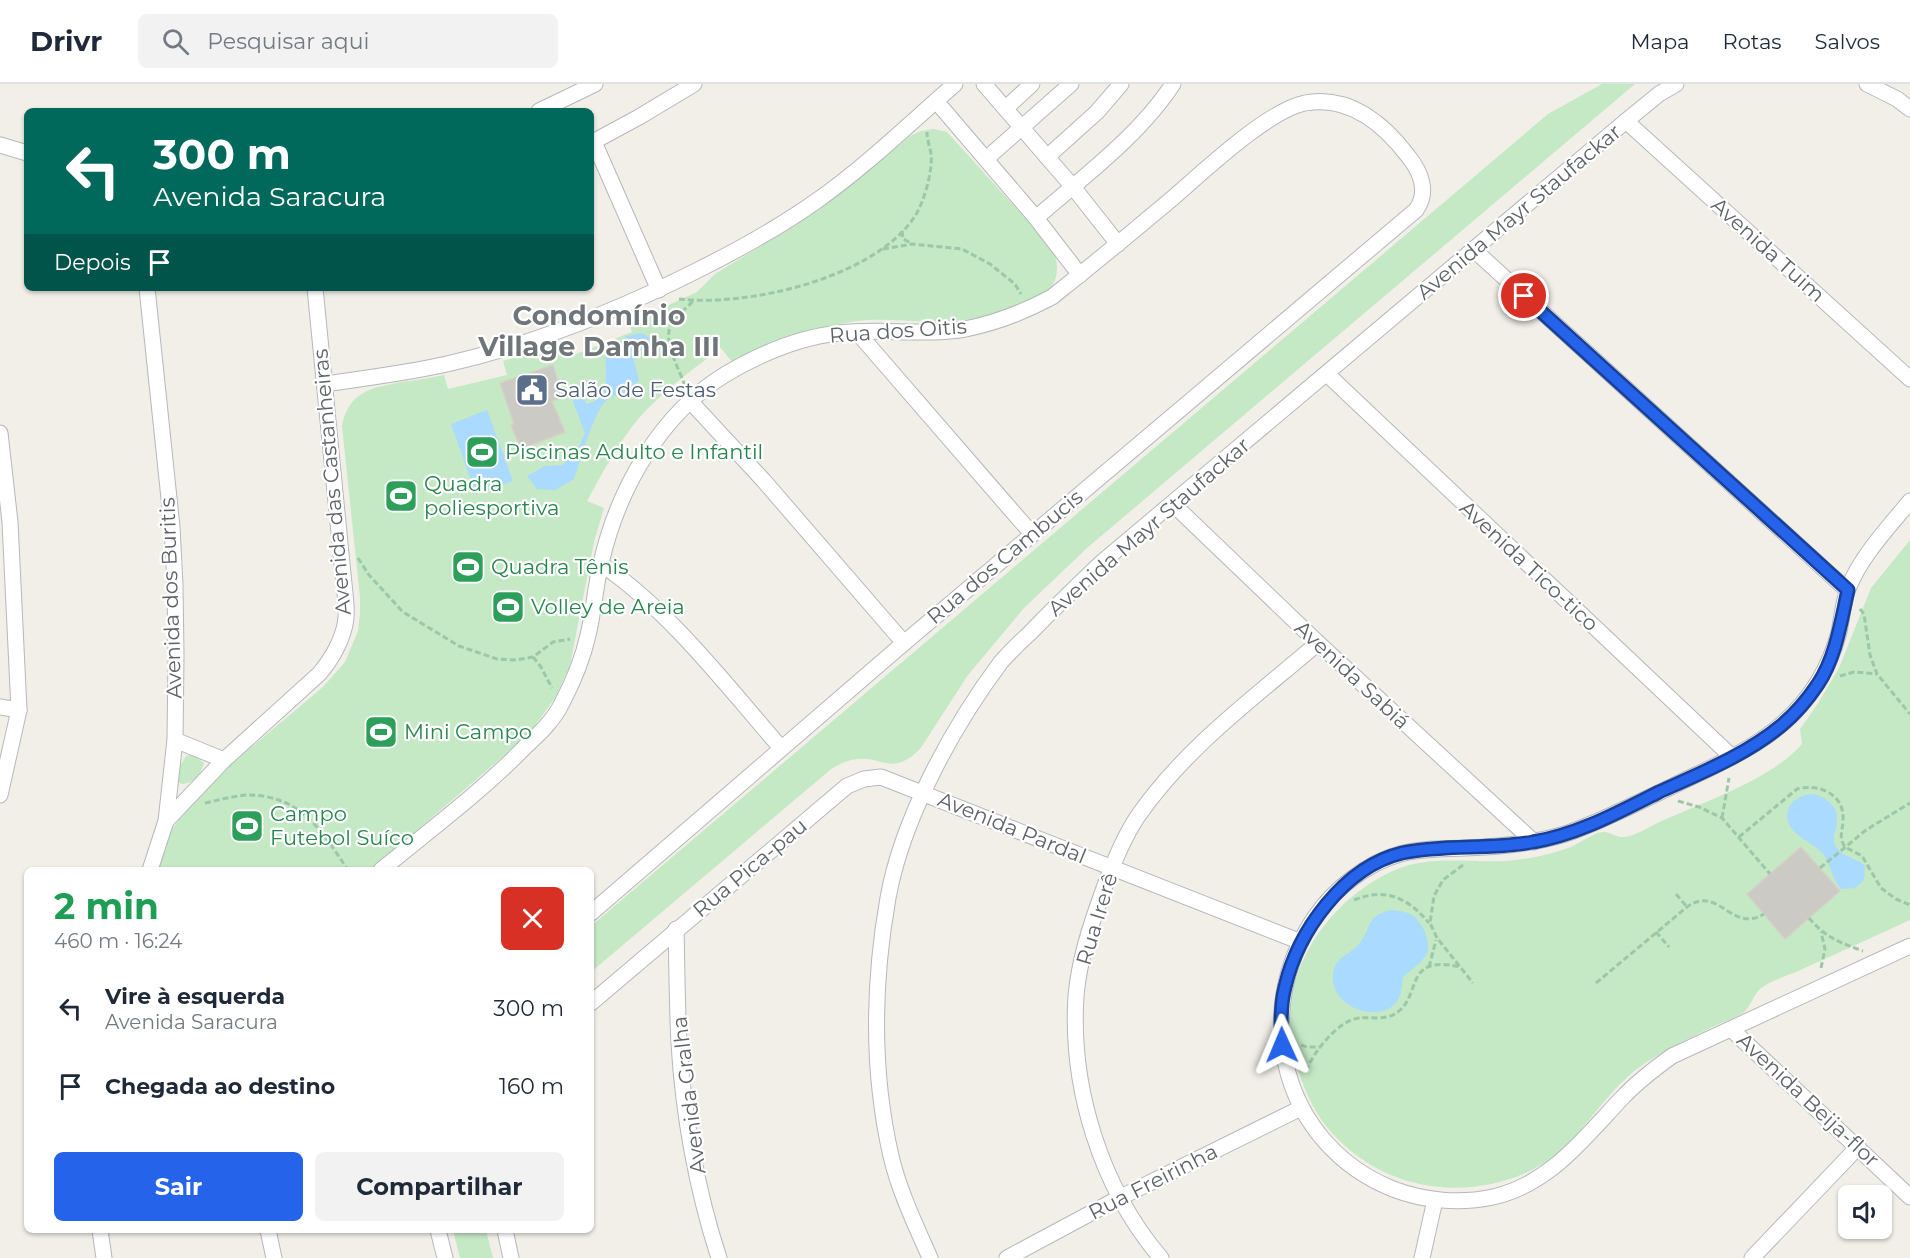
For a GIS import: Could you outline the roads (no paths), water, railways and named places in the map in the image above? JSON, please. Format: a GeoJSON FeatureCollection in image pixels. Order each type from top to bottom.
{"type":"FeatureCollection","features":[{"type":"Feature","properties":{"kind":"street"},"geometry":{"type":"LineString","coordinates":[[545,108],[595,84]]}},
{"type":"Feature","properties":{"kind":"street"},"geometry":{"type":"LineString","coordinates":[[594,142],[694,84]]}},
{"type":"Feature","properties":{"kind":"street"},"geometry":{"type":"LineString","coordinates":[[325,384],[435,367],[493,353],[558,333],[659,290],[739,249],[816,201],[939,104],[955,84]]}},
{"type":"Feature","properties":{"kind":"street"},"geometry":{"type":"LineString","coordinates":[[984,84],[1073,187],[1118,244]]}},
{"type":"Feature","properties":{"kind":"street"},"geometry":{"type":"LineString","coordinates":[[1006,108],[1032,84]]}},
{"type":"Feature","properties":{"kind":"street"},"geometry":{"type":"LineString","coordinates":[[986,159],[1071,84]]}},
{"type":"Feature","properties":{"kind":"street"},"geometry":{"type":"LineString","coordinates":[[1047,157],[1097,112],[1121,84]]}},
{"type":"Feature","properties":{"kind":"street"},"geometry":{"type":"LineString","coordinates":[[1036,218],[1142,124],[1173,84]]}},
{"type":"Feature","properties":{"kind":"street","name":"Avenida Mayr Staufackar"},"geometry":{"type":"LineString","coordinates":[[930,1258],[914,1222],[892,1158],[882,1110],[876,1029],[888,897],[904,842],[924,793],[960,722],[1003,661],[1071,590],[1626,121],[1659,94],[1676,84]]}},
{"type":"Feature","properties":{"kind":"street"},"geometry":{"type":"LineString","coordinates":[[1867,84],[1897,99],[1910,110]]}},
{"type":"Feature","properties":{"kind":"street","name":"Rua dos Oitis"},"geometry":{"type":"LineString","coordinates":[[385,867],[505,768],[539,733],[562,704],[588,637],[601,564],[616,515],[633,475],[676,413],[690,401],[725,375],[764,355],[806,339],[857,332],[964,329],[999,321],[1030,309],[1052,297],[1080,275],[1237,144],[1272,118],[1304,103],[1343,103]]}},
{"type":"Feature","properties":{"kind":"street","name":"Rua dos Cambucis"},"geometry":{"type":"LineString","coordinates":[[594,910],[904,643],[1416,210],[1421,202],[1423,185],[1417,167],[1397,142],[1364,115],[1343,103]]}},
{"type":"Feature","properties":{"kind":"street"},"geometry":{"type":"LineString","coordinates":[[939,104],[1036,218],[1080,275]]}},
{"type":"Feature","properties":{"kind":"street","name":"Avenida Tuim"},"geometry":{"type":"LineString","coordinates":[[1626,121],[1910,379]]}},
{"type":"Feature","properties":{"kind":"street"},"geometry":{"type":"LineString","coordinates":[[0,145],[24,152]]}},
{"type":"Feature","properties":{"kind":"street"},"geometry":{"type":"LineString","coordinates":[[594,147],[659,290]]}},
{"type":"Feature","properties":{"kind":"street"},"geometry":{"type":"LineString","coordinates":[[1473,249],[1848,590]]}},
{"type":"Feature","properties":{"kind":"street","name":"Avenida dos Buritis"},"geometry":{"type":"LineString","coordinates":[[147,291],[176,585],[175,740],[166,821],[151,867]]}},
{"type":"Feature","properties":{"kind":"street","name":"Avenida das Castanheiras"},"geometry":{"type":"LineString","coordinates":[[166,821],[224,760],[319,674],[330,661],[346,618],[315,291]]}},
{"type":"Feature","properties":{"kind":"street"},"geometry":{"type":"LineString","coordinates":[[857,332],[1032,534]]}},
{"type":"Feature","properties":{"kind":"street","name":"Avenida Tico-tico"},"geometry":{"type":"LineString","coordinates":[[1327,374],[1732,757]]}},
{"type":"Feature","properties":{"kind":"street"},"geometry":{"type":"LineString","coordinates":[[690,401],[764,481],[904,643]]}},
{"type":"Feature","properties":{"kind":"street"},"geometry":{"type":"LineString","coordinates":[[0,433],[10,522],[19,710],[0,795]]}},
{"type":"Feature","properties":{"kind":"street"},"geometry":{"type":"LineString","coordinates":[[1910,501],[1869,552],[1848,590],[1839,633],[1819,683],[1783,724],[1759,741],[1732,757],[1649,797],[1568,833],[1534,842],[1495,847],[1425,850],[1400,854],[1365,869],[1343,887],[1316,915],[1301,942],[1285,987],[1281,1016],[1282,1045],[1287,1074],[1301,1108],[1331,1149],[1353,1168],[1378,1183],[1405,1193],[1435,1200],[1462,1201],[1491,1197],[1519,1189],[1567,1158],[1644,1077],[1672,1056],[1910,946]]}},
{"type":"Feature","properties":{"kind":"street","name":"Avenida Sabiá"},"geometry":{"type":"LineString","coordinates":[[1173,504],[1318,644],[1534,842]]}},
{"type":"Feature","properties":{"kind":"street"},"geometry":{"type":"LineString","coordinates":[[601,564],[630,585],[653,606],[781,748]]}},
{"type":"Feature","properties":{"kind":"street","name":"Rua Irerê"},"geometry":{"type":"LineString","coordinates":[[1161,1258],[1139,1230],[1119,1198],[1100,1153],[1085,1105],[1075,1043],[1076,994],[1089,931],[1112,868],[1136,818],[1166,780],[1212,734],[1318,644]]}},
{"type":"Feature","properties":{"kind":"street"},"geometry":{"type":"LineString","coordinates":[[0,707],[19,710]]}},
{"type":"Feature","properties":{"kind":"street"},"geometry":{"type":"LineString","coordinates":[[175,740],[224,760]]}},
{"type":"Feature","properties":{"kind":"street","name":"Rua Pica-pau"},"geometry":{"type":"LineString","coordinates":[[594,1000],[847,786],[864,779],[882,777],[924,793]]}},
{"type":"Feature","properties":{"kind":"street","name":"Avenida Pardal"},"geometry":{"type":"LineString","coordinates":[[924,793],[1301,942]]}},
{"type":"Feature","properties":{"kind":"street","name":"Avenida Gralha"},"geometry":{"type":"LineString","coordinates":[[676,929],[679,1045],[691,1143],[706,1219],[719,1258]]}},
{"type":"Feature","properties":{"kind":"street","name":"Avenida Beija-flor"},"geometry":{"type":"LineString","coordinates":[[1731,1029],[1910,1197]]}},
{"type":"Feature","properties":{"kind":"street","name":"Rua Freirinha"},"geometry":{"type":"LineString","coordinates":[[1007,1258],[1119,1198],[1301,1108]]}},
{"type":"Feature","properties":{"kind":"street"},"geometry":{"type":"LineString","coordinates":[[1752,1258],[1858,1147]]}},
{"type":"Feature","properties":{"kind":"street"},"geometry":{"type":"LineString","coordinates":[[1422,1258],[1435,1200]]}},
{"type":"Feature","properties":{"kind":"street"},"geometry":{"type":"LineString","coordinates":[[100,1233],[104,1258]]}},
{"type":"Feature","properties":{"kind":"street"},"geometry":{"type":"LineString","coordinates":[[269,1233],[274,1258]]}},
{"type":"Feature","properties":{"kind":"street"},"geometry":{"type":"LineString","coordinates":[[439,1233],[444,1258]]}},
{"type":"Feature","properties":{"kind":"street"},"geometry":{"type":"LineString","coordinates":[[506,1233],[511,1258]]}},
{"type":"Feature","properties":{"kind":"water"},"geometry":{"type":"Polygon","coordinates":[[[642,333],[652,339],[648,341],[634,361],[639,380],[631,389],[613,396],[603,404],[593,423],[574,479],[555,490],[537,489],[527,476],[545,466],[562,465],[577,451],[585,433],[570,393],[579,386],[586,404],[600,397],[605,384],[606,354],[627,336],[642,333]]]}},
{"type":"Feature","properties":{"kind":"water","name":"Piscinas Adulto e Infantil"},"geometry":{"type":"Polygon","coordinates":[[[487,410],[513,481],[476,494],[451,424],[487,410]]]}},
{"type":"Feature","properties":{"kind":"water"},"geometry":{"type":"Polygon","coordinates":[[[1809,794],[1829,801],[1837,815],[1834,837],[1837,848],[1865,866],[1864,880],[1855,888],[1841,889],[1824,855],[1800,837],[1790,825],[1787,818],[1789,807],[1796,799],[1809,794]]]}},
{"type":"Feature","properties":{"kind":"water"},"geometry":{"type":"Polygon","coordinates":[[[1392,910],[1410,914],[1418,920],[1427,939],[1427,953],[1403,977],[1400,995],[1394,1005],[1384,1011],[1359,1010],[1347,1004],[1338,995],[1333,983],[1334,969],[1342,958],[1359,944],[1373,918],[1392,910]]]}},
{"type":"Feature","properties":{"kind":"place","name":"Salão de Festas"},"geometry":{"type":"Point","coordinates":[532,390]}},
{"type":"Feature","properties":{"kind":"place","name":"Piscinas Adulto e Infantil"},"geometry":{"type":"Point","coordinates":[482,452]}},
{"type":"Feature","properties":{"kind":"place","name":"Quadra poliesportiva"},"geometry":{"type":"Point","coordinates":[401,496]}},
{"type":"Feature","properties":{"kind":"place","name":"Quadra Tênis"},"geometry":{"type":"Point","coordinates":[468,567]}},
{"type":"Feature","properties":{"kind":"place","name":"Volley de Areia"},"geometry":{"type":"Point","coordinates":[508,607]}},
{"type":"Feature","properties":{"kind":"place","name":"Mini Campo"},"geometry":{"type":"Point","coordinates":[381,732]}},
{"type":"Feature","properties":{"kind":"place","name":"Campo Futebol Suíco"},"geometry":{"type":"Point","coordinates":[247,826]}},
{"type":"Feature","properties":{"kind":"district","name":"Condomínio Village Damha III"},"geometry":{"type":"Point","coordinates":[599,332]}}]}
